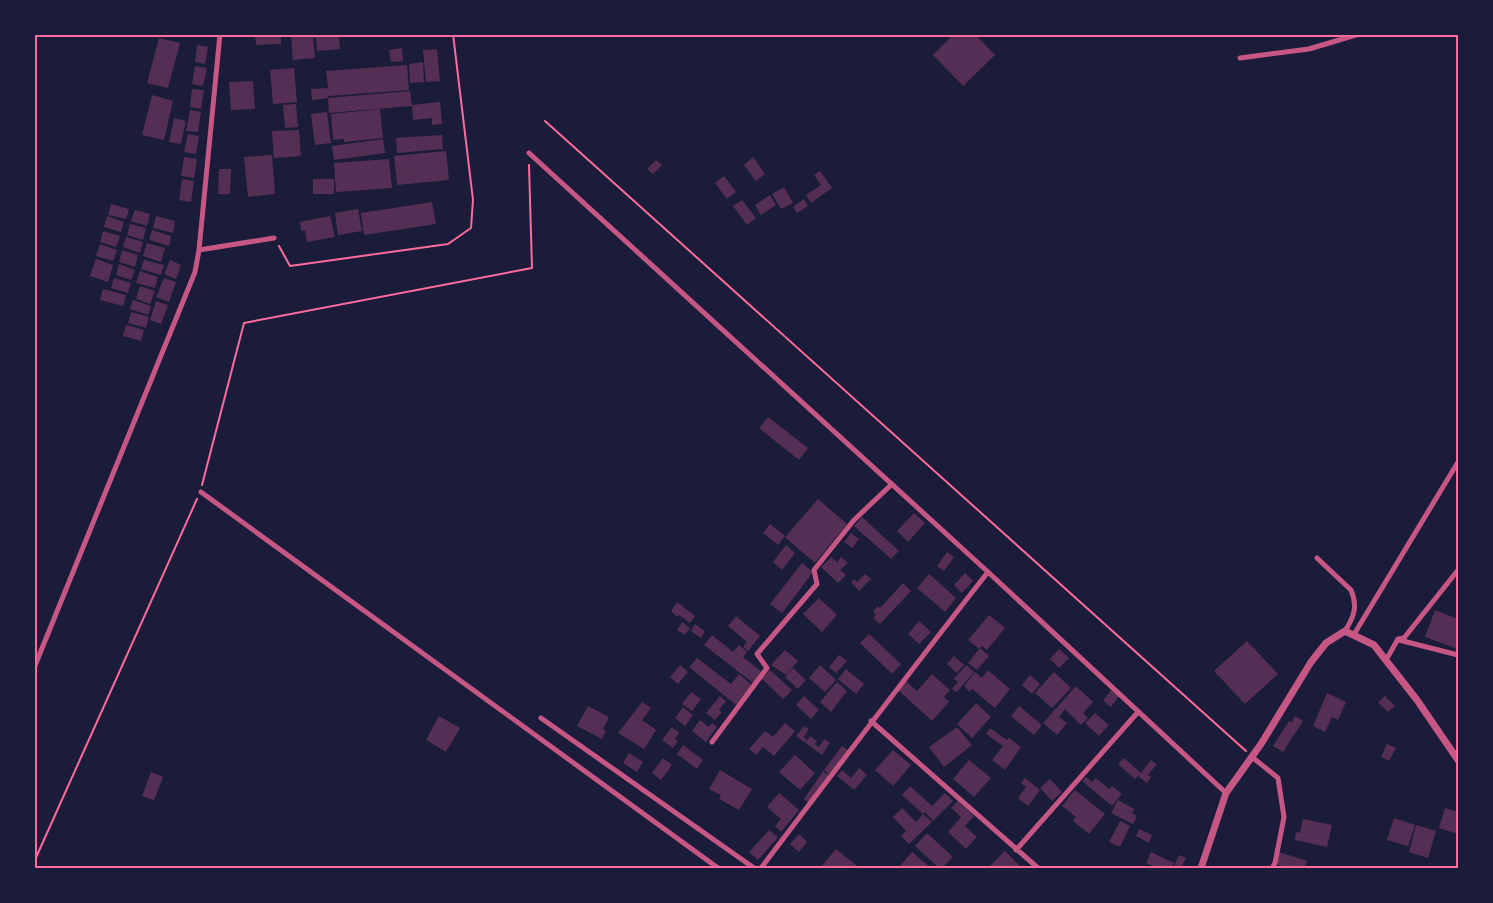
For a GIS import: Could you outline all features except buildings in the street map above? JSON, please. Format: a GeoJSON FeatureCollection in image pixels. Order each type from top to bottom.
{"type":"FeatureCollection","features":[{"type":"Feature","properties":{"kind":"street"},"geometry":{"type":"LineString","coordinates":[[34,668],[195,272],[220,34]]}},
{"type":"Feature","properties":{"kind":"street"},"geometry":{"type":"LineString","coordinates":[[1240,58],[1310,49],[1359,34]]}},
{"type":"Feature","properties":{"kind":"street"},"geometry":{"type":"LineString","coordinates":[[529,153],[988,572],[1226,793]]}},
{"type":"Feature","properties":{"kind":"street"},"geometry":{"type":"LineString","coordinates":[[199,250],[274,238]]}},
{"type":"Feature","properties":{"kind":"street"},"geometry":{"type":"LineString","coordinates":[[1353,636],[1458,462]]}},
{"type":"Feature","properties":{"kind":"street"},"geometry":{"type":"LineString","coordinates":[[712,742],[767,668],[757,654],[817,584],[814,570],[854,520],[892,484]]}},
{"type":"Feature","properties":{"kind":"street"},"geometry":{"type":"LineString","coordinates":[[201,492],[718,868]]}},
{"type":"Feature","properties":{"kind":"street"},"geometry":{"type":"LineString","coordinates":[[1201,868],[1226,793],[1252,757],[1311,662],[1326,643],[1345,631],[1353,618],[1354,597],[1351,590],[1317,558]]}},
{"type":"Feature","properties":{"kind":"street"},"geometry":{"type":"LineString","coordinates":[[1398,639],[1404,638],[1458,570]]}},
{"type":"Feature","properties":{"kind":"street"},"geometry":{"type":"LineString","coordinates":[[761,868],[850,753],[871,721],[988,572]]}},
{"type":"Feature","properties":{"kind":"street"},"geometry":{"type":"LineString","coordinates":[[1345,631],[1374,645],[1458,760]]}},
{"type":"Feature","properties":{"kind":"street"},"geometry":{"type":"LineString","coordinates":[[1386,660],[1398,639]]}},
{"type":"Feature","properties":{"kind":"street"},"geometry":{"type":"LineString","coordinates":[[1398,639],[1458,655]]}},
{"type":"Feature","properties":{"kind":"street"},"geometry":{"type":"LineString","coordinates":[[1016,849],[1138,712]]}},
{"type":"Feature","properties":{"kind":"street"},"geometry":{"type":"LineString","coordinates":[[541,718],[754,868]]}},
{"type":"Feature","properties":{"kind":"street"},"geometry":{"type":"LineString","coordinates":[[871,721],[1038,868]]}},
{"type":"Feature","properties":{"kind":"street"},"geometry":{"type":"LineString","coordinates":[[1252,757],[1278,778],[1284,817],[1272,868]]}},
{"type":"Feature","properties":{"kind":"path"},"geometry":{"type":"LineString","coordinates":[[274,238],[290,266],[448,244],[471,228],[473,200],[453,34]]}},
{"type":"Feature","properties":{"kind":"path"},"geometry":{"type":"LineString","coordinates":[[545,121],[1252,757]]}},
{"type":"Feature","properties":{"kind":"path"},"geometry":{"type":"LineString","coordinates":[[34,862],[201,492],[244,323],[532,268],[529,153]]}}]}
